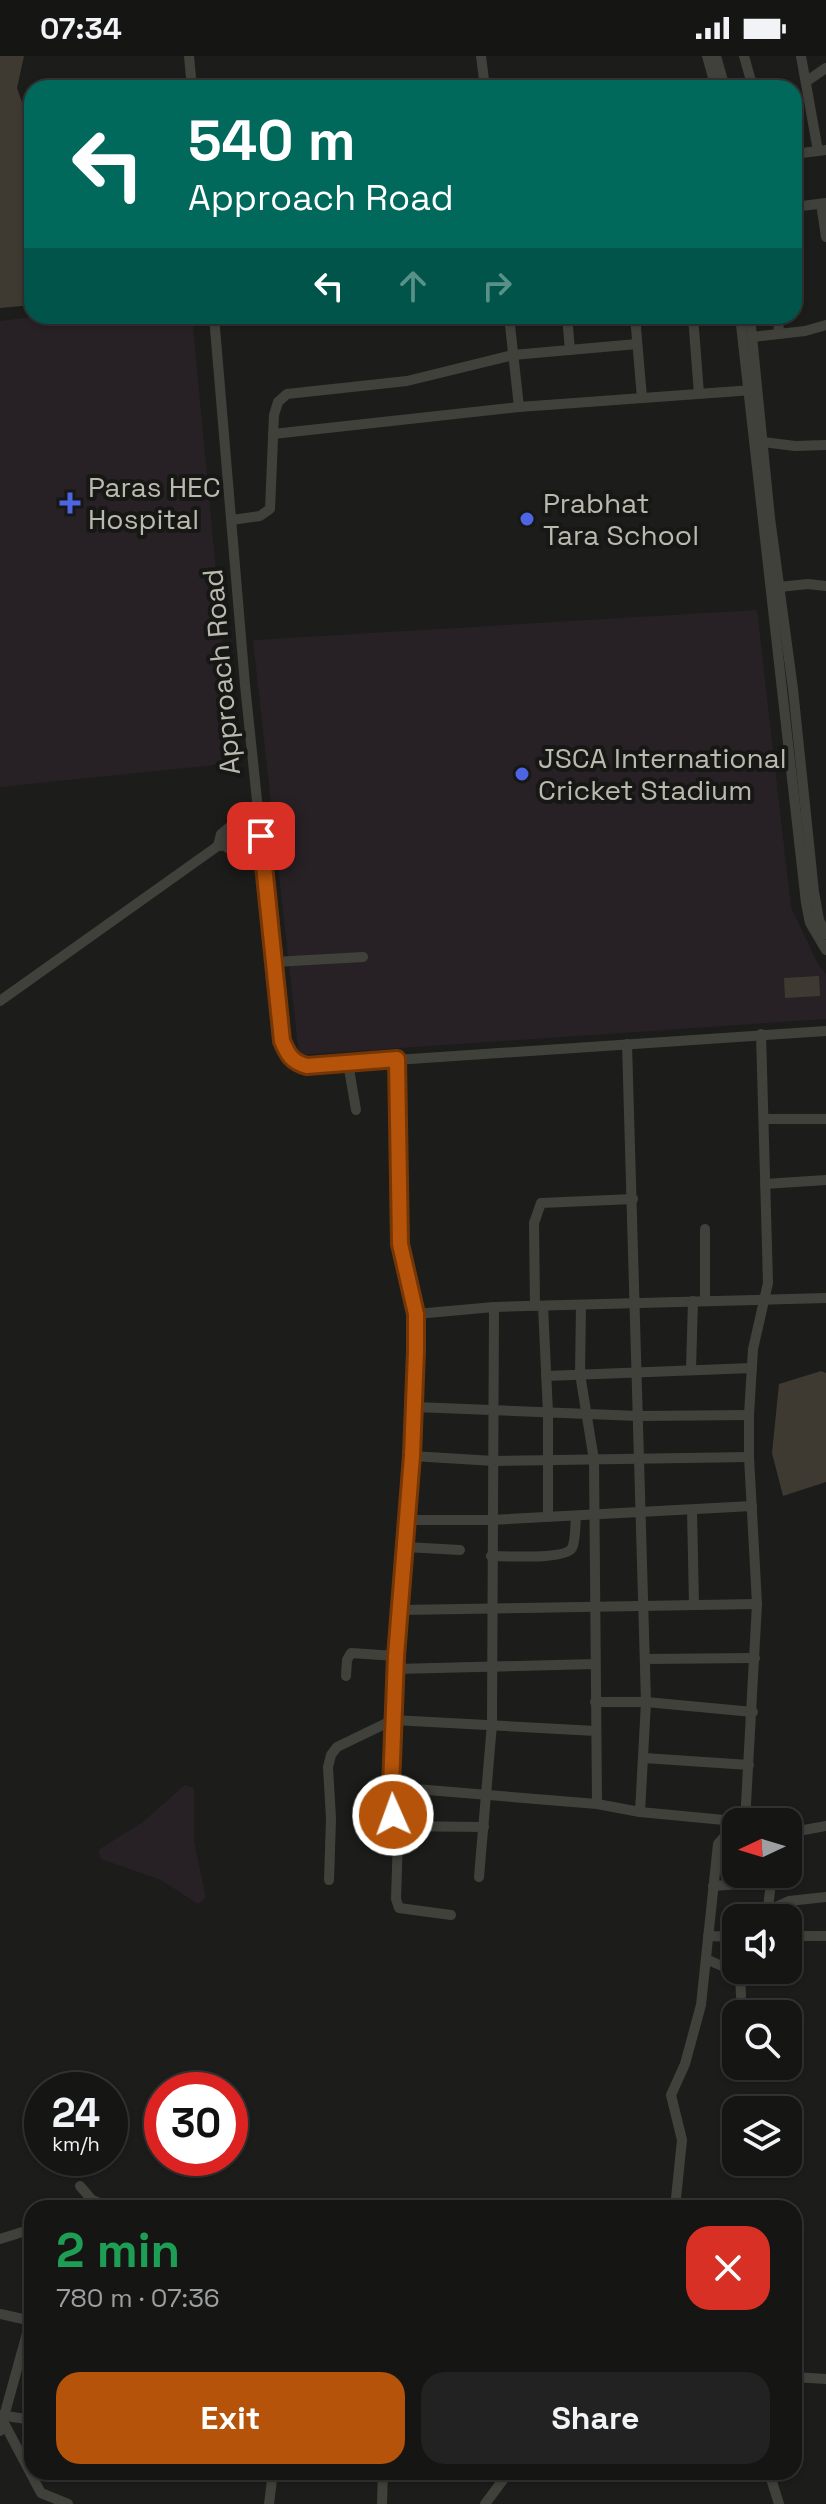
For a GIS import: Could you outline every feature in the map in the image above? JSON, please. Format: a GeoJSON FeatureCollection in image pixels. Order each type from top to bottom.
{"type":"FeatureCollection","features":[{"type":"Feature","properties":{"kind":"street"},"geometry":{"type":"LineString","coordinates":[[189,56],[191,80]]}},
{"type":"Feature","properties":{"kind":"street"},"geometry":{"type":"LineString","coordinates":[[481,56],[484,80]]}},
{"type":"Feature","properties":{"kind":"street"},"geometry":{"type":"LineString","coordinates":[[707,56],[714,80]]}},
{"type":"Feature","properties":{"kind":"street"},"geometry":{"type":"LineString","coordinates":[[716,56],[723,80]]}},
{"type":"Feature","properties":{"kind":"street"},"geometry":{"type":"LineString","coordinates":[[744,56],[751,80]]}},
{"type":"Feature","properties":{"kind":"street"},"geometry":{"type":"LineString","coordinates":[[801,56],[822,151],[802,153]]}},
{"type":"Feature","properties":{"kind":"street"},"geometry":{"type":"LineString","coordinates":[[807,81],[826,68]]}},
{"type":"Feature","properties":{"kind":"street"},"geometry":{"type":"LineString","coordinates":[[802,206],[824,204],[826,237]]}},
{"type":"Feature","properties":{"kind":"street","name":"Approach Road"},"geometry":{"type":"LineString","coordinates":[[215,324],[262,852],[282,1041],[288,1054],[295,1062],[307,1066],[826,1031]]}},
{"type":"Feature","properties":{"kind":"street"},"geometry":{"type":"LineString","coordinates":[[510,324],[519,407]]}},
{"type":"Feature","properties":{"kind":"street"},"geometry":{"type":"LineString","coordinates":[[568,324],[570,350]]}},
{"type":"Feature","properties":{"kind":"street"},"geometry":{"type":"LineString","coordinates":[[636,324],[642,398]]}},
{"type":"Feature","properties":{"kind":"street"},"geometry":{"type":"LineString","coordinates":[[694,324],[699,394]]}},
{"type":"Feature","properties":{"kind":"street"},"geometry":{"type":"LineString","coordinates":[[741,324],[763,442],[815,901],[826,934]]}},
{"type":"Feature","properties":{"kind":"street"},"geometry":{"type":"LineString","coordinates":[[751,324],[752,390],[806,903],[810,923],[826,950]]}},
{"type":"Feature","properties":{"kind":"street"},"geometry":{"type":"LineString","coordinates":[[778,324],[779,334]]}},
{"type":"Feature","properties":{"kind":"street"},"geometry":{"type":"LineString","coordinates":[[752,337],[814,330],[826,325]]}},
{"type":"Feature","properties":{"kind":"street"},"geometry":{"type":"LineString","coordinates":[[232,520],[260,516],[270,509],[276,408],[287,394],[407,381],[513,355],[637,344]]}},
{"type":"Feature","properties":{"kind":"street"},"geometry":{"type":"LineString","coordinates":[[273,434],[519,407],[752,390]]}},
{"type":"Feature","properties":{"kind":"street"},"geometry":{"type":"LineString","coordinates":[[763,442],[795,446],[826,445]]}},
{"type":"Feature","properties":{"kind":"street"},"geometry":{"type":"LineString","coordinates":[[779,587],[814,583],[826,586]]}},
{"type":"Feature","properties":{"kind":"street"},"geometry":{"type":"LineString","coordinates":[[219,846],[221,834],[258,808]]}},
{"type":"Feature","properties":{"kind":"street"},"geometry":{"type":"LineString","coordinates":[[0,1001],[219,846],[261,836]]}},
{"type":"Feature","properties":{"kind":"street"},"geometry":{"type":"LineString","coordinates":[[219,846],[262,852]]}},
{"type":"Feature","properties":{"kind":"street"},"geometry":{"type":"LineString","coordinates":[[274,962],[363,957]]}},
{"type":"Feature","properties":{"kind":"street"},"geometry":{"type":"LineString","coordinates":[[746,1808],[757,1604],[749,1415],[755,1334],[768,1283],[761,1034]]}},
{"type":"Feature","properties":{"kind":"street"},"geometry":{"type":"LineString","coordinates":[[627,1044],[646,1702],[640,1812]]}},
{"type":"Feature","properties":{"kind":"street"},"geometry":{"type":"LineString","coordinates":[[397,1059],[400,1244],[416,1314],[415,1407],[398,1610],[393,1720],[391,1787],[398,1848],[396,1899],[399,1908],[451,1915]]}},
{"type":"Feature","properties":{"kind":"street"},"geometry":{"type":"LineString","coordinates":[[348,1063],[356,1110]]}},
{"type":"Feature","properties":{"kind":"street"},"geometry":{"type":"LineString","coordinates":[[764,1119],[826,1119]]}},
{"type":"Feature","properties":{"kind":"street"},"geometry":{"type":"LineString","coordinates":[[765,1184],[826,1180]]}},
{"type":"Feature","properties":{"kind":"street"},"geometry":{"type":"LineString","coordinates":[[548,1517],[548,1413],[534,1223],[541,1203],[633,1199]]}},
{"type":"Feature","properties":{"kind":"street"},"geometry":{"type":"LineString","coordinates":[[691,1369],[705,1229]]}},
{"type":"Feature","properties":{"kind":"street"},"geometry":{"type":"LineString","coordinates":[[416,1314],[494,1307],[826,1298]]}},
{"type":"Feature","properties":{"kind":"street"},"geometry":{"type":"LineString","coordinates":[[581,1305],[580,1374],[594,1460],[597,1804]]}},
{"type":"Feature","properties":{"kind":"street"},"geometry":{"type":"LineString","coordinates":[[479,1877],[492,1724],[494,1307]]}},
{"type":"Feature","properties":{"kind":"street"},"geometry":{"type":"LineString","coordinates":[[546,1376],[752,1368]]}},
{"type":"Feature","properties":{"kind":"street"},"geometry":{"type":"LineString","coordinates":[[415,1407],[638,1416],[749,1415]]}},
{"type":"Feature","properties":{"kind":"street"},"geometry":{"type":"LineString","coordinates":[[412,1456],[494,1461],[749,1457]]}},
{"type":"Feature","properties":{"kind":"street"},"geometry":{"type":"LineString","coordinates":[[407,1520],[491,1520],[752,1506]]}},
{"type":"Feature","properties":{"kind":"street"},"geometry":{"type":"LineString","coordinates":[[692,1510],[694,1605]]}},
{"type":"Feature","properties":{"kind":"street"},"geometry":{"type":"LineString","coordinates":[[491,1556],[566,1553],[573,1546],[576,1516]]}},
{"type":"Feature","properties":{"kind":"street"},"geometry":{"type":"LineString","coordinates":[[405,1547],[460,1550]]}},
{"type":"Feature","properties":{"kind":"street"},"geometry":{"type":"LineString","coordinates":[[398,1610],[757,1604]]}},
{"type":"Feature","properties":{"kind":"street"},"geometry":{"type":"LineString","coordinates":[[346,1676],[347,1660],[351,1653],[396,1656]]}},
{"type":"Feature","properties":{"kind":"street"},"geometry":{"type":"LineString","coordinates":[[645,1659],[755,1658]]}},
{"type":"Feature","properties":{"kind":"street"},"geometry":{"type":"LineString","coordinates":[[395,1669],[595,1664]]}},
{"type":"Feature","properties":{"kind":"street"},"geometry":{"type":"LineString","coordinates":[[595,1702],[646,1702],[753,1712]]}},
{"type":"Feature","properties":{"kind":"street"},"geometry":{"type":"LineString","coordinates":[[329,1880],[331,1818],[328,1767],[337,1747],[393,1720],[596,1731]]}},
{"type":"Feature","properties":{"kind":"street"},"geometry":{"type":"LineString","coordinates":[[644,1758],[749,1765]]}},
{"type":"Feature","properties":{"kind":"street"},"geometry":{"type":"LineString","coordinates":[[391,1787],[487,1793],[722,1820]]}},
{"type":"Feature","properties":{"kind":"street"},"geometry":{"type":"LineString","coordinates":[[395,1826],[484,1827]]}},
{"type":"Feature","properties":{"kind":"street"},"geometry":{"type":"LineString","coordinates":[[802,1830],[826,1826]]}},
{"type":"Feature","properties":{"kind":"street"},"geometry":{"type":"LineString","coordinates":[[676,2200],[682,2140],[671,2095],[685,2064],[701,2005],[718,1844],[722,1839]]}},
{"type":"Feature","properties":{"kind":"street"},"geometry":{"type":"LineString","coordinates":[[713,1886],[722,1885]]}},
{"type":"Feature","properties":{"kind":"street"},"geometry":{"type":"LineString","coordinates":[[784,1904],[826,1897]]}},
{"type":"Feature","properties":{"kind":"street"},"geometry":{"type":"LineString","coordinates":[[708,1936],[722,1936]]}},
{"type":"Feature","properties":{"kind":"street"},"geometry":{"type":"LineString","coordinates":[[802,1936],[826,1936]]}},
{"type":"Feature","properties":{"kind":"street"},"geometry":{"type":"LineString","coordinates":[[706,1959],[740,1974],[741,1996]]}},
{"type":"Feature","properties":{"kind":"street"},"geometry":{"type":"LineString","coordinates":[[80,2186],[92,2200]]}},
{"type":"Feature","properties":{"kind":"street"},"geometry":{"type":"LineString","coordinates":[[0,2239],[24,2232]]}},
{"type":"Feature","properties":{"kind":"street"},"geometry":{"type":"LineString","coordinates":[[0,2314],[24,2318]]}},
{"type":"Feature","properties":{"kind":"street"},"geometry":{"type":"LineString","coordinates":[[24,2346],[2,2421],[24,2462]]}},
{"type":"Feature","properties":{"kind":"street"},"geometry":{"type":"LineString","coordinates":[[802,2378],[826,2379]]}},
{"type":"Feature","properties":{"kind":"street"},"geometry":{"type":"LineString","coordinates":[[2,2421],[24,2420]]}},
{"type":"Feature","properties":{"kind":"street"},"geometry":{"type":"LineString","coordinates":[[34,2480],[41,2493],[68,2504]]}},
{"type":"Feature","properties":{"kind":"street"},"geometry":{"type":"LineString","coordinates":[[269,2504],[272,2480]]}},
{"type":"Feature","properties":{"kind":"street"},"geometry":{"type":"LineString","coordinates":[[382,2504],[383,2480]]}},
{"type":"Feature","properties":{"kind":"street"},"geometry":{"type":"LineString","coordinates":[[499,2484],[500,2480]]}},
{"type":"Feature","properties":{"kind":"street"},"geometry":{"type":"LineString","coordinates":[[485,2504],[502,2480]]}},
{"type":"Feature","properties":{"kind":"street"},"geometry":{"type":"LineString","coordinates":[[772,2480],[779,2504]]}},
{"type":"Feature","properties":{"kind":"shaded area"},"geometry":{"type":"Polygon","coordinates":[[[0,56],[24,56],[17,88],[24,108],[24,306],[0,308],[0,56]]]}},
{"type":"Feature","properties":{"kind":"shaded area"},"geometry":{"type":"Polygon","coordinates":[[[24,318],[24,324],[193,324],[234,763],[0,787],[0,321],[24,318]]]}},
{"type":"Feature","properties":{"kind":"shaded area","name":"JSCA International Cricket Stadium"},"geometry":{"type":"Polygon","coordinates":[[[757,610],[791,907],[818,964],[826,974],[826,1019],[299,1055],[253,640],[757,610]]]}},
{"type":"Feature","properties":{"kind":"shaded area"},"geometry":{"type":"Polygon","coordinates":[[[819,976],[820,996],[785,998],[784,978],[819,976]]]}},
{"type":"Feature","properties":{"kind":"shaded area"},"geometry":{"type":"Polygon","coordinates":[[[821,1371],[826,1373],[826,1482],[783,1496],[772,1453],[779,1384],[821,1371]]]}},
{"type":"Feature","properties":{"kind":"shaded area"},"geometry":{"type":"Polygon","coordinates":[[[185,1785],[194,1788],[194,1841],[206,1898],[198,1904],[161,1880],[101,1859],[98,1850],[143,1822],[185,1785]]]}},
{"type":"Feature","properties":{"kind":"place","name":"Paras HEC Hospital"},"geometry":{"type":"Point","coordinates":[70,503]}},
{"type":"Feature","properties":{"kind":"place","name":"Prabhat Tara School"},"geometry":{"type":"Point","coordinates":[527,519]}},
{"type":"Feature","properties":{"kind":"place","name":"JSCA International Cricket Stadium"},"geometry":{"type":"Point","coordinates":[522,774]}},
{"type":"Feature","properties":{"kind":"route"},"geometry":{"type":"LineString","coordinates":[[261,836],[282,1041],[288,1054],[295,1062],[307,1066],[397,1059],[400,1244],[416,1314],[416,1351],[412,1456],[398,1610],[391,1787],[393,1815]]}}]}
